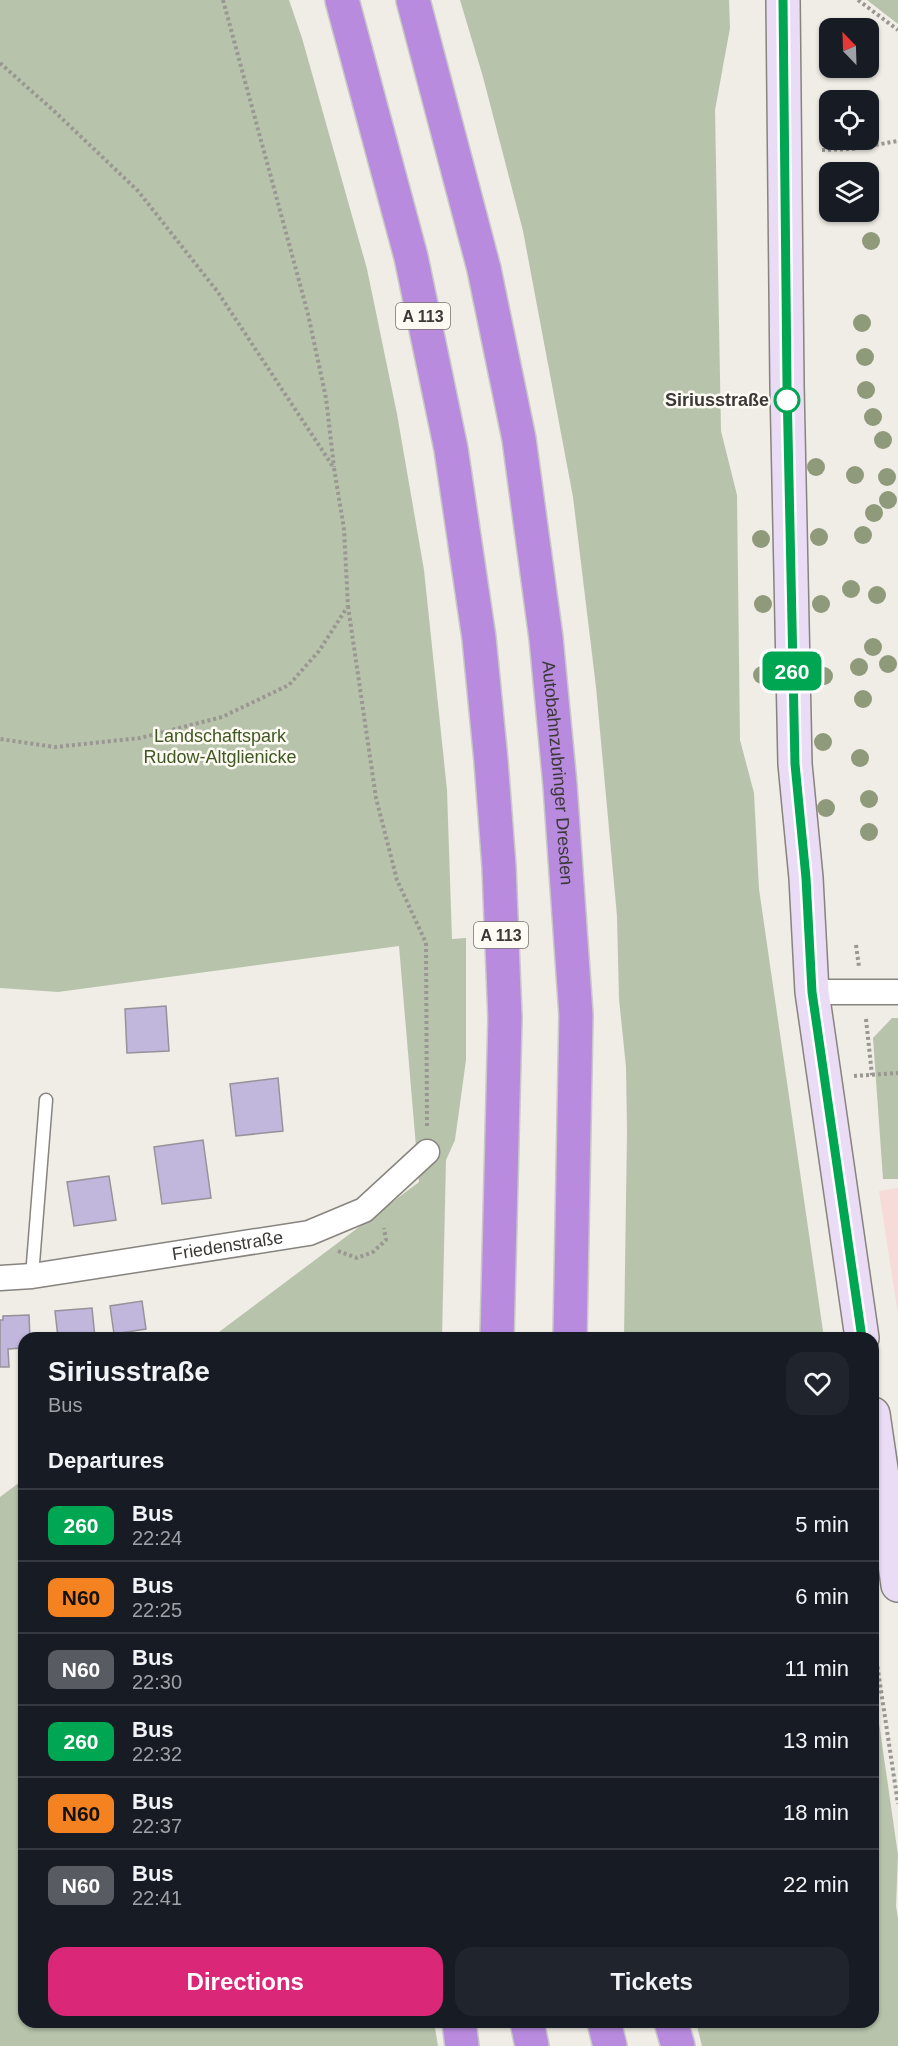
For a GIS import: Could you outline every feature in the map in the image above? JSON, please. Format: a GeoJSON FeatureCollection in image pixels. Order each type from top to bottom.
{"type":"FeatureCollection","features":[{"type":"Feature","properties":{"kind":"highway","name":"A 113"},"geometry":{"type":"LineString","coordinates":[[342,0],[411,257],[451,449],[479,638],[498,855],[505,1018],[497,1332]]}},
{"type":"Feature","properties":{"kind":"highway","name":"Autobahnzubringer Dresden"},"geometry":{"type":"LineString","coordinates":[[413,0],[484,269],[519,439],[546,638],[576,1015],[570,1332]]}},
{"type":"Feature","properties":{"kind":"highway"},"geometry":{"type":"LineString","coordinates":[[460,2028],[462,2046]]}},
{"type":"Feature","properties":{"kind":"highway"},"geometry":{"type":"LineString","coordinates":[[528,2028],[532,2046]]}},
{"type":"Feature","properties":{"kind":"highway"},"geometry":{"type":"LineString","coordinates":[[606,2028],[610,2046]]}},
{"type":"Feature","properties":{"kind":"highway"},"geometry":{"type":"LineString","coordinates":[[673,2028],[678,2046]]}},
{"type":"Feature","properties":{"kind":"main road"},"geometry":{"type":"LineString","coordinates":[[783,0],[793,711],[812,992],[861,1332]]}},
{"type":"Feature","properties":{"kind":"main road"},"geometry":{"type":"LineString","coordinates":[[879,1455],[898,1585]]}},
{"type":"Feature","properties":{"kind":"street"},"geometry":{"type":"LineString","coordinates":[[812,992],[898,992]]}},
{"type":"Feature","properties":{"kind":"street","name":"Friedenstraße"},"geometry":{"type":"LineString","coordinates":[[0,1278],[32,1276],[309,1233],[364,1210],[427,1152]]}},
{"type":"Feature","properties":{"kind":"lane"},"geometry":{"type":"LineString","coordinates":[[32,1276],[46,1100]]}},
{"type":"Feature","properties":{"kind":"path"},"geometry":{"type":"LineString","coordinates":[[223,0],[308,314],[326,398],[344,529],[348,606],[376,798],[397,880],[426,943],[427,1152]]}},
{"type":"Feature","properties":{"kind":"path"},"geometry":{"type":"LineString","coordinates":[[858,0],[898,30]]}},
{"type":"Feature","properties":{"kind":"path"},"geometry":{"type":"LineString","coordinates":[[0,63],[138,190],[217,291],[334,468]]}},
{"type":"Feature","properties":{"kind":"path"},"geometry":{"type":"LineString","coordinates":[[879,144],[898,141]]}},
{"type":"Feature","properties":{"kind":"path"},"geometry":{"type":"LineString","coordinates":[[0,739],[55,747],[66,746],[140,738],[222,717],[289,686],[319,651],[348,606]]}},
{"type":"Feature","properties":{"kind":"path"},"geometry":{"type":"LineString","coordinates":[[824,1078],[898,1073]]}},
{"type":"Feature","properties":{"kind":"path"},"geometry":{"type":"LineString","coordinates":[[879,1677],[898,1804]]}},
{"type":"Feature","properties":{"kind":"shaded area"},"geometry":{"type":"Polygon","coordinates":[[[898,1188],[898,1314],[879,1191],[898,1188]]]}},
{"type":"Feature","properties":{"kind":"green space","name":"Landschaftspark Rudow-Altglienicke"},"geometry":{"type":"Polygon","coordinates":[[[0,0],[289,0],[302,38],[367,269],[397,414],[424,570],[447,790],[452,939],[466,938],[466,1060],[455,1140],[446,1160],[442,1332],[219,1332],[419,1182],[399,946],[58,992],[0,988],[0,0]]]}},
{"type":"Feature","properties":{"kind":"green space"},"geometry":{"type":"Polygon","coordinates":[[[460,0],[729,0],[730,28],[715,110],[721,431],[737,495],[740,740],[754,793],[759,889],[823,1332],[624,1332],[626,1067],[619,999],[617,916],[596,687],[573,497],[523,231],[483,77],[460,0]]]}},
{"type":"Feature","properties":{"kind":"green space"},"geometry":{"type":"Polygon","coordinates":[[[867,0],[898,0],[898,24],[867,0]]]}},
{"type":"Feature","properties":{"kind":"green space"},"geometry":{"type":"Polygon","coordinates":[[[892,1018],[898,1018],[898,1179],[883,1179],[873,1038],[892,1018]]]}},
{"type":"Feature","properties":{"kind":"green space"},"geometry":{"type":"Polygon","coordinates":[[[18,1484],[18,2028],[435,2028],[438,2046],[0,2046],[0,1497],[18,1484]]]}},
{"type":"Feature","properties":{"kind":"green space"},"geometry":{"type":"Polygon","coordinates":[[[879,1723],[898,1855],[896,1906],[898,1918],[898,2046],[702,2046],[698,2028],[879,2028],[879,1723]]]}},
{"type":"Feature","properties":{"kind":"building"},"geometry":{"type":"Polygon","coordinates":[[[166,1006],[169,1051],[127,1053],[125,1009],[166,1006]]]}},
{"type":"Feature","properties":{"kind":"building"},"geometry":{"type":"Polygon","coordinates":[[[278,1078],[283,1131],[236,1136],[230,1084],[278,1078]]]}},
{"type":"Feature","properties":{"kind":"building"},"geometry":{"type":"Polygon","coordinates":[[[203,1140],[211,1198],[162,1204],[154,1147],[203,1140]]]}},
{"type":"Feature","properties":{"kind":"building"},"geometry":{"type":"Polygon","coordinates":[[[109,1176],[116,1220],[74,1226],[67,1182],[109,1176]]]}},
{"type":"Feature","properties":{"kind":"building"},"geometry":{"type":"Polygon","coordinates":[[[142,1301],[146,1329],[114,1332],[110,1306],[142,1301]]]}},
{"type":"Feature","properties":{"kind":"building"},"geometry":{"type":"Polygon","coordinates":[[[92,1308],[94,1332],[57,1332],[55,1311],[92,1308]]]}},
{"type":"Feature","properties":{"kind":"building"},"geometry":{"type":"Polygon","coordinates":[[[29,1315],[30,1332],[18,1332],[18,1348],[8,1349],[9,1367],[0,1367],[0,1320],[3,1320],[3,1316],[29,1315]]]}},
{"type":"Feature","properties":{"kind":"bus line","name":"260"},"geometry":{"type":"LineString","coordinates":[[783,0],[787,385],[795,764],[806,878],[812,992],[861,1332]]}},
{"type":"Feature","properties":{"kind":"place","name":"Siriusstraße"},"geometry":{"type":"Point","coordinates":[787,400]}}]}
